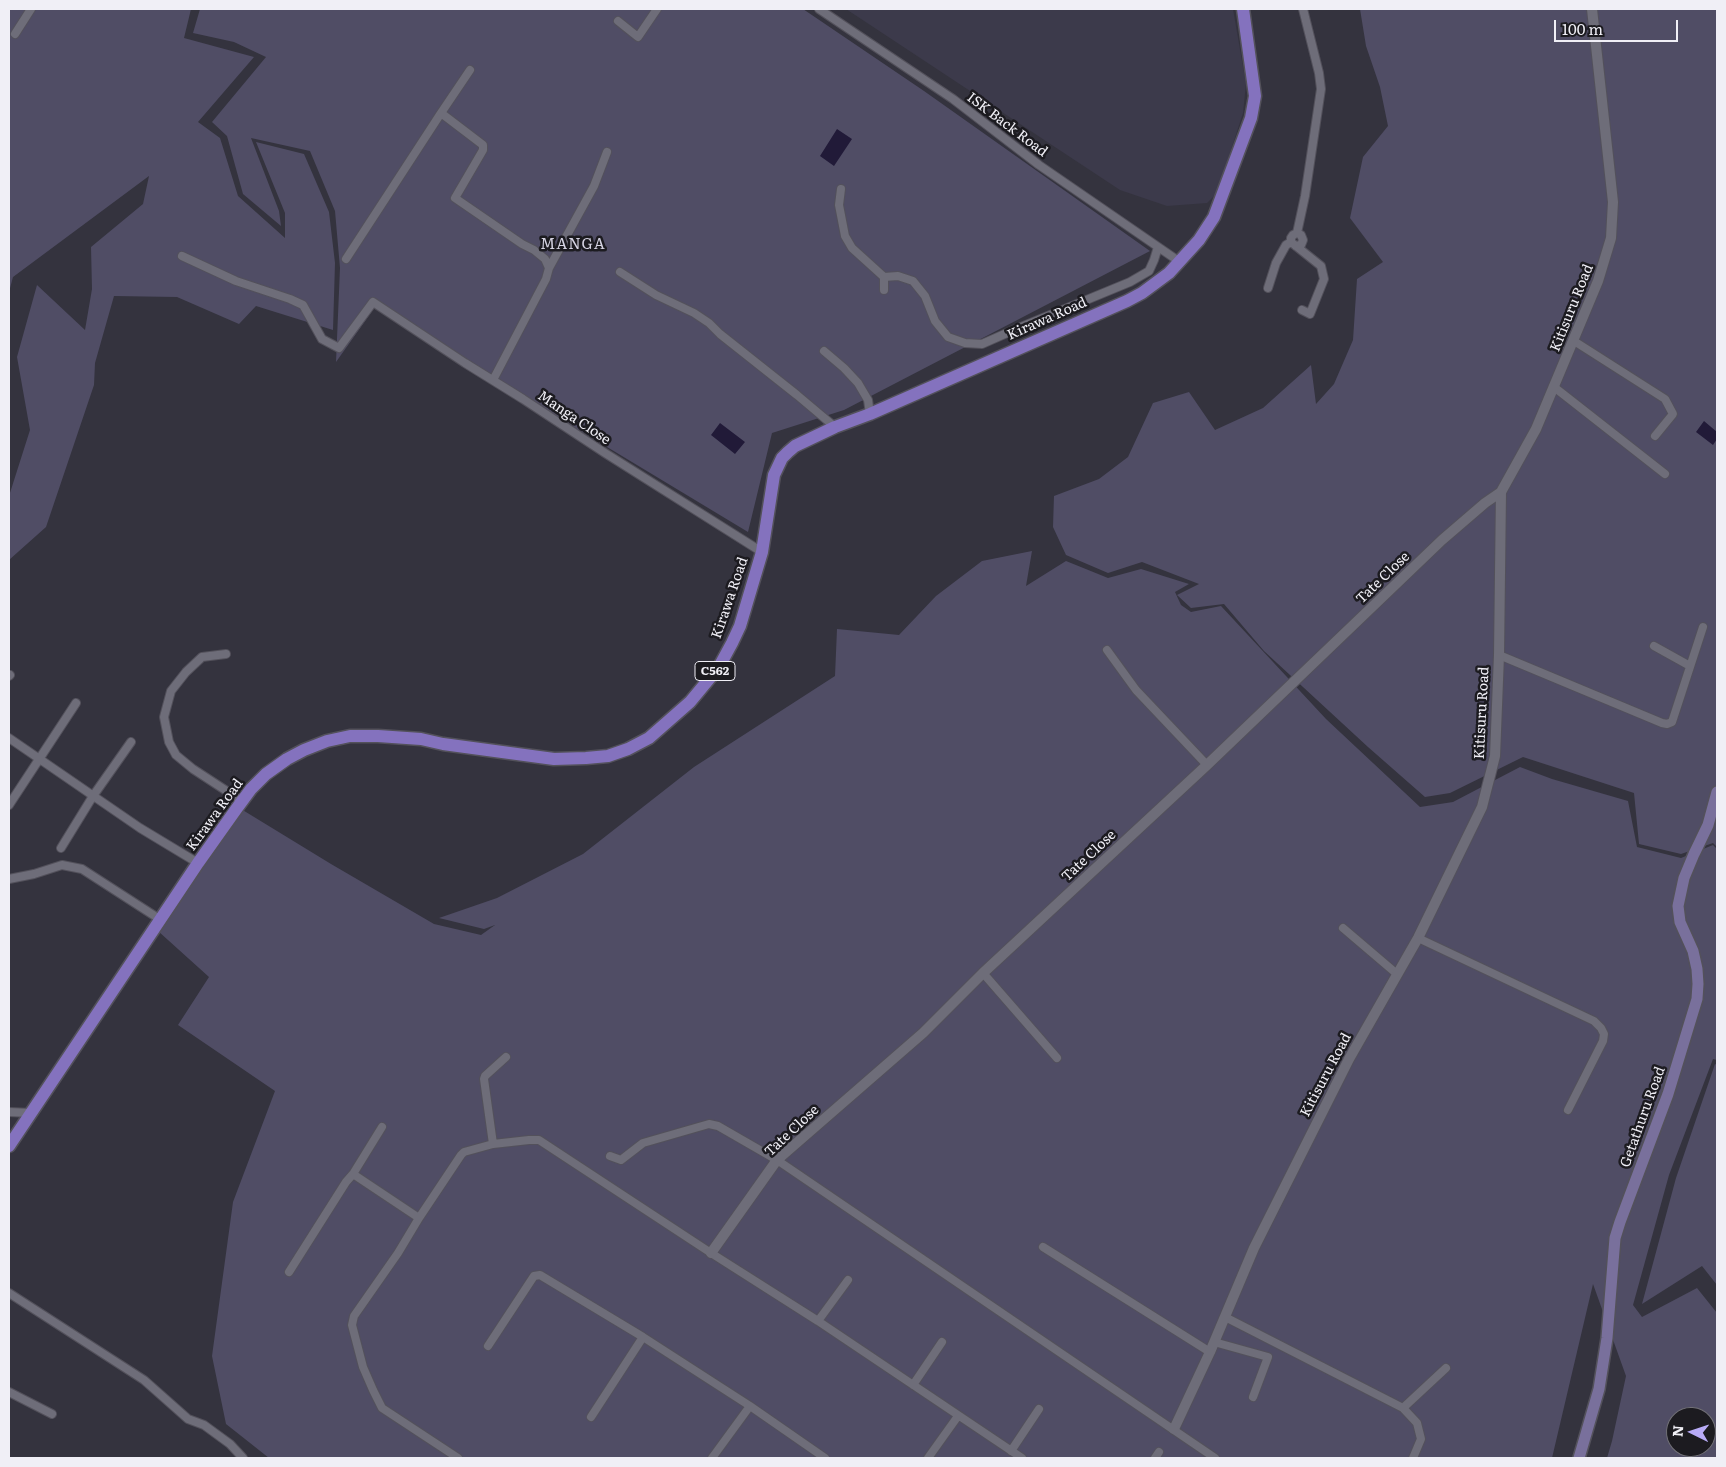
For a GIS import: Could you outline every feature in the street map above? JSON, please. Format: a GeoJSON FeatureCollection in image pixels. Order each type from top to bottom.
{"type":"FeatureCollection","features":[{"type":"Feature","properties":{"kind":"main road","name":"Kirawa Road"},"geometry":{"type":"LineString","coordinates":[[9,1146],[198,863],[242,801],[266,774],[304,750],[327,741],[350,736],[421,739],[443,744],[554,759],[608,756],[628,749],[649,738],[690,702],[719,667],[732,643],[740,626],[762,552],[772,484],[778,466],[788,452],[795,446],[835,427],[870,414],[1127,301],[1155,284],[1180,262],[1199,240],[1214,217],[1251,118],[1255,96],[1243,9]]}},
{"type":"Feature","properties":{"kind":"main road","name":"Getathuru Road"},"geometry":{"type":"LineString","coordinates":[[1579,1458],[1599,1389],[1606,1346],[1615,1238],[1668,1094],[1697,999],[1697,969],[1693,951],[1680,922],[1678,906],[1684,878],[1708,825],[1717,792]]}},
{"type":"Feature","properties":{"kind":"street"},"geometry":{"type":"LineString","coordinates":[[15,34],[31,9]]}},
{"type":"Feature","properties":{"kind":"street"},"geometry":{"type":"LineString","coordinates":[[618,21],[638,37],[657,9]]}},
{"type":"Feature","properties":{"kind":"street","name":"ISK Back Road"},"geometry":{"type":"LineString","coordinates":[[818,9],[953,99],[1039,165],[1180,262]]}},
{"type":"Feature","properties":{"kind":"street"},"geometry":{"type":"LineString","coordinates":[[1268,288],[1276,263],[1286,245],[1301,244],[1303,240],[1301,235],[1297,234],[1305,196],[1321,89],[1319,73],[1303,9]]}},
{"type":"Feature","properties":{"kind":"street","name":"Kitisuru Road"},"geometry":{"type":"LineString","coordinates":[[1174,1429],[1210,1352],[1264,1227],[1350,1059],[1418,938],[1482,807],[1495,756],[1499,654],[1501,492],[1536,429],[1598,281],[1611,238],[1613,202],[1592,9]]}},
{"type":"Feature","properties":{"kind":"street"},"geometry":{"type":"LineString","coordinates":[[346,259],[470,70]]}},
{"type":"Feature","properties":{"kind":"street"},"geometry":{"type":"LineString","coordinates":[[441,113],[483,145],[455,198],[522,244],[534,250],[545,259],[549,268]]}},
{"type":"Feature","properties":{"kind":"street"},"geometry":{"type":"LineString","coordinates":[[493,380],[546,279],[549,268],[594,186],[607,152]]}},
{"type":"Feature","properties":{"kind":"street"},"geometry":{"type":"LineString","coordinates":[[841,189],[839,205],[845,236],[852,248],[884,277],[898,276],[913,281],[925,296],[935,321],[948,337],[965,343],[982,344],[1130,282],[1149,271],[1158,247]]}},
{"type":"Feature","properties":{"kind":"street"},"geometry":{"type":"LineString","coordinates":[[1294,244],[1320,266],[1324,279],[1310,314],[1302,310]]}},
{"type":"Feature","properties":{"kind":"street","name":"Manga Close"},"geometry":{"type":"LineString","coordinates":[[182,256],[236,281],[303,305],[322,339],[339,348],[374,302],[465,364],[762,552]]}},
{"type":"Feature","properties":{"kind":"street"},"geometry":{"type":"LineString","coordinates":[[620,272],[656,295],[694,313],[709,323],[835,427]]}},
{"type":"Feature","properties":{"kind":"street"},"geometry":{"type":"LineString","coordinates":[[884,277],[884,290]]}},
{"type":"Feature","properties":{"kind":"street"},"geometry":{"type":"LineString","coordinates":[[1574,340],[1665,399],[1673,414],[1654,436]]}},
{"type":"Feature","properties":{"kind":"street"},"geometry":{"type":"LineString","coordinates":[[824,351],[858,383],[868,400],[870,414]]}},
{"type":"Feature","properties":{"kind":"street"},"geometry":{"type":"LineString","coordinates":[[1554,387],[1664,474]]}},
{"type":"Feature","properties":{"kind":"street","name":"Tate Close"},"geometry":{"type":"LineString","coordinates":[[711,1253],[778,1160],[923,1033],[983,973],[1207,765],[1442,540],[1485,502],[1501,492]]}},
{"type":"Feature","properties":{"kind":"street"},"geometry":{"type":"LineString","coordinates":[[1499,654],[1667,724],[1672,722],[1703,627]]}},
{"type":"Feature","properties":{"kind":"street"},"geometry":{"type":"LineString","coordinates":[[1654,646],[1690,666]]}},
{"type":"Feature","properties":{"kind":"street"},"geometry":{"type":"LineString","coordinates":[[1107,650],[1136,690],[1207,765]]}},
{"type":"Feature","properties":{"kind":"street"},"geometry":{"type":"LineString","coordinates":[[226,654],[202,657],[186,672],[171,691],[164,717],[169,742],[176,755],[193,769],[242,801]]}},
{"type":"Feature","properties":{"kind":"street"},"geometry":{"type":"LineString","coordinates":[[9,805],[76,703]]}},
{"type":"Feature","properties":{"kind":"street"},"geometry":{"type":"LineString","coordinates":[[9,738],[140,828],[198,863]]}},
{"type":"Feature","properties":{"kind":"street"},"geometry":{"type":"LineString","coordinates":[[61,848],[131,742]]}},
{"type":"Feature","properties":{"kind":"street"},"geometry":{"type":"LineString","coordinates":[[9,879],[34,874],[62,865],[82,869],[160,920]]}},
{"type":"Feature","properties":{"kind":"street"},"geometry":{"type":"LineString","coordinates":[[1342,928],[1397,974]]}},
{"type":"Feature","properties":{"kind":"street"},"geometry":{"type":"LineString","coordinates":[[1418,938],[1594,1021],[1601,1028],[1604,1034],[1603,1041],[1568,1110]]}},
{"type":"Feature","properties":{"kind":"street"},"geometry":{"type":"LineString","coordinates":[[983,973],[1057,1058]]}},
{"type":"Feature","properties":{"kind":"street"},"geometry":{"type":"LineString","coordinates":[[493,1144],[484,1079],[506,1057]]}},
{"type":"Feature","properties":{"kind":"street"},"geometry":{"type":"LineString","coordinates":[[9,1112],[31,1113]]}},
{"type":"Feature","properties":{"kind":"street"},"geometry":{"type":"LineString","coordinates":[[610,1156],[621,1160],[643,1142],[709,1124],[718,1126],[778,1160],[1215,1458]]}},
{"type":"Feature","properties":{"kind":"street"},"geometry":{"type":"LineString","coordinates":[[289,1272],[382,1127]]}},
{"type":"Feature","properties":{"kind":"street"},"geometry":{"type":"LineString","coordinates":[[458,1458],[382,1408],[363,1367],[352,1325],[354,1316],[464,1152],[493,1144],[540,1140],[818,1321],[1022,1458]]}},
{"type":"Feature","properties":{"kind":"street"},"geometry":{"type":"LineString","coordinates":[[353,1174],[419,1218]]}},
{"type":"Feature","properties":{"kind":"street"},"geometry":{"type":"LineString","coordinates":[[1043,1247],[1210,1352]]}},
{"type":"Feature","properties":{"kind":"street"},"geometry":{"type":"LineString","coordinates":[[488,1346],[537,1274],[643,1337],[750,1406],[825,1458]]}},
{"type":"Feature","properties":{"kind":"street"},"geometry":{"type":"LineString","coordinates":[[818,1321],[848,1280]]}},
{"type":"Feature","properties":{"kind":"street"},"geometry":{"type":"LineString","coordinates":[[9,1293],[144,1380],[188,1419],[204,1425],[230,1444],[243,1458]]}},
{"type":"Feature","properties":{"kind":"street"},"geometry":{"type":"LineString","coordinates":[[1225,1317],[1403,1408],[1417,1423],[1421,1439],[1413,1458]]}},
{"type":"Feature","properties":{"kind":"street"},"geometry":{"type":"LineString","coordinates":[[592,1417],[643,1337]]}},
{"type":"Feature","properties":{"kind":"street"},"geometry":{"type":"LineString","coordinates":[[913,1385],[942,1342]]}},
{"type":"Feature","properties":{"kind":"street"},"geometry":{"type":"LineString","coordinates":[[1214,1342],[1268,1357],[1253,1397]]}},
{"type":"Feature","properties":{"kind":"street"},"geometry":{"type":"LineString","coordinates":[[1403,1408],[1446,1368]]}},
{"type":"Feature","properties":{"kind":"street"},"geometry":{"type":"LineString","coordinates":[[9,1392],[52,1414]]}},
{"type":"Feature","properties":{"kind":"street"},"geometry":{"type":"LineString","coordinates":[[712,1458],[750,1406]]}},
{"type":"Feature","properties":{"kind":"street"},"geometry":{"type":"LineString","coordinates":[[1011,1451],[1039,1409]]}},
{"type":"Feature","properties":{"kind":"street"},"geometry":{"type":"LineString","coordinates":[[928,1458],[958,1416]]}},
{"type":"Feature","properties":{"kind":"shaded area"},"geometry":{"type":"Polygon","coordinates":[[[9,9],[191,9],[184,38],[254,57],[198,122],[220,138],[238,196],[285,238],[285,213],[256,142],[304,154],[329,212],[335,263],[333,330],[256,306],[239,324],[177,297],[114,296],[95,363],[94,385],[46,527],[9,560],[9,496],[30,430],[17,357],[37,285],[85,330],[92,289],[91,247],[143,204],[149,176],[13,277],[9,292],[9,9]]]}},
{"type":"Feature","properties":{"kind":"shaded area"},"geometry":{"type":"Polygon","coordinates":[[[200,9],[803,9],[924,91],[1150,251],[844,410],[772,433],[748,532],[375,307],[336,362],[340,268],[335,211],[310,151],[251,138],[279,211],[281,226],[243,194],[227,136],[212,122],[266,57],[234,42],[193,33],[200,9]]]}},
{"type":"Feature","properties":{"kind":"shaded area"},"geometry":{"type":"Polygon","coordinates":[[[846,9],[1233,9],[1246,84],[1243,113],[1217,193],[1207,203],[1167,206],[1120,190],[846,9]]]}},
{"type":"Feature","properties":{"kind":"shaded area"},"geometry":{"type":"Polygon","coordinates":[[[1360,9],[1717,9],[1717,847],[1713,843],[1681,854],[1639,844],[1634,793],[1523,757],[1450,793],[1425,797],[1264,651],[1224,604],[1191,608],[1177,595],[1199,584],[1142,562],[1108,573],[1066,555],[1053,527],[1054,496],[1099,479],[1128,457],[1153,403],[1189,392],[1215,430],[1263,408],[1311,365],[1316,404],[1334,384],[1353,340],[1357,279],[1383,262],[1350,218],[1363,157],[1388,126],[1380,87],[1366,46],[1360,9]]]}},
{"type":"Feature","properties":{"kind":"shaded area"},"geometry":{"type":"Polygon","coordinates":[[[837,129],[852,139],[834,166],[820,156],[837,129]]]}},
{"type":"Feature","properties":{"kind":"shaded area"},"geometry":{"type":"Polygon","coordinates":[[[1704,421],[1717,432],[1717,439],[1713,445],[1696,432],[1704,421]]]}},
{"type":"Feature","properties":{"kind":"shaded area"},"geometry":{"type":"Polygon","coordinates":[[[720,423],[745,442],[735,454],[711,435],[720,423]]]}},
{"type":"Feature","properties":{"kind":"shaded area"},"geometry":{"type":"Polygon","coordinates":[[[1032,551],[1026,586],[1066,561],[1108,578],[1141,569],[1189,584],[1175,592],[1181,605],[1191,612],[1221,606],[1326,719],[1420,807],[1453,802],[1520,767],[1552,779],[1628,801],[1637,847],[1681,858],[1713,845],[1717,849],[1717,1060],[1713,1059],[1669,1175],[1633,1305],[1642,1317],[1697,1288],[1717,1313],[1717,1458],[1607,1458],[1626,1376],[1593,1284],[1552,1458],[269,1458],[226,1424],[212,1356],[233,1202],[275,1091],[178,1025],[209,977],[158,931],[241,809],[434,924],[481,935],[495,925],[484,929],[439,918],[497,898],[583,854],[694,767],[835,676],[837,629],[899,635],[936,596],[982,561],[1032,551]]]}},
{"type":"Feature","properties":{"kind":"shaded area"},"geometry":{"type":"Polygon","coordinates":[[[1715,1064],[1717,1065],[1717,1285],[1702,1266],[1642,1304],[1676,1178],[1715,1064]]]}},
{"type":"Feature","properties":{"kind":"district","name":"MANGA"},"geometry":{"type":"Point","coordinates":[573,245]}}]}
